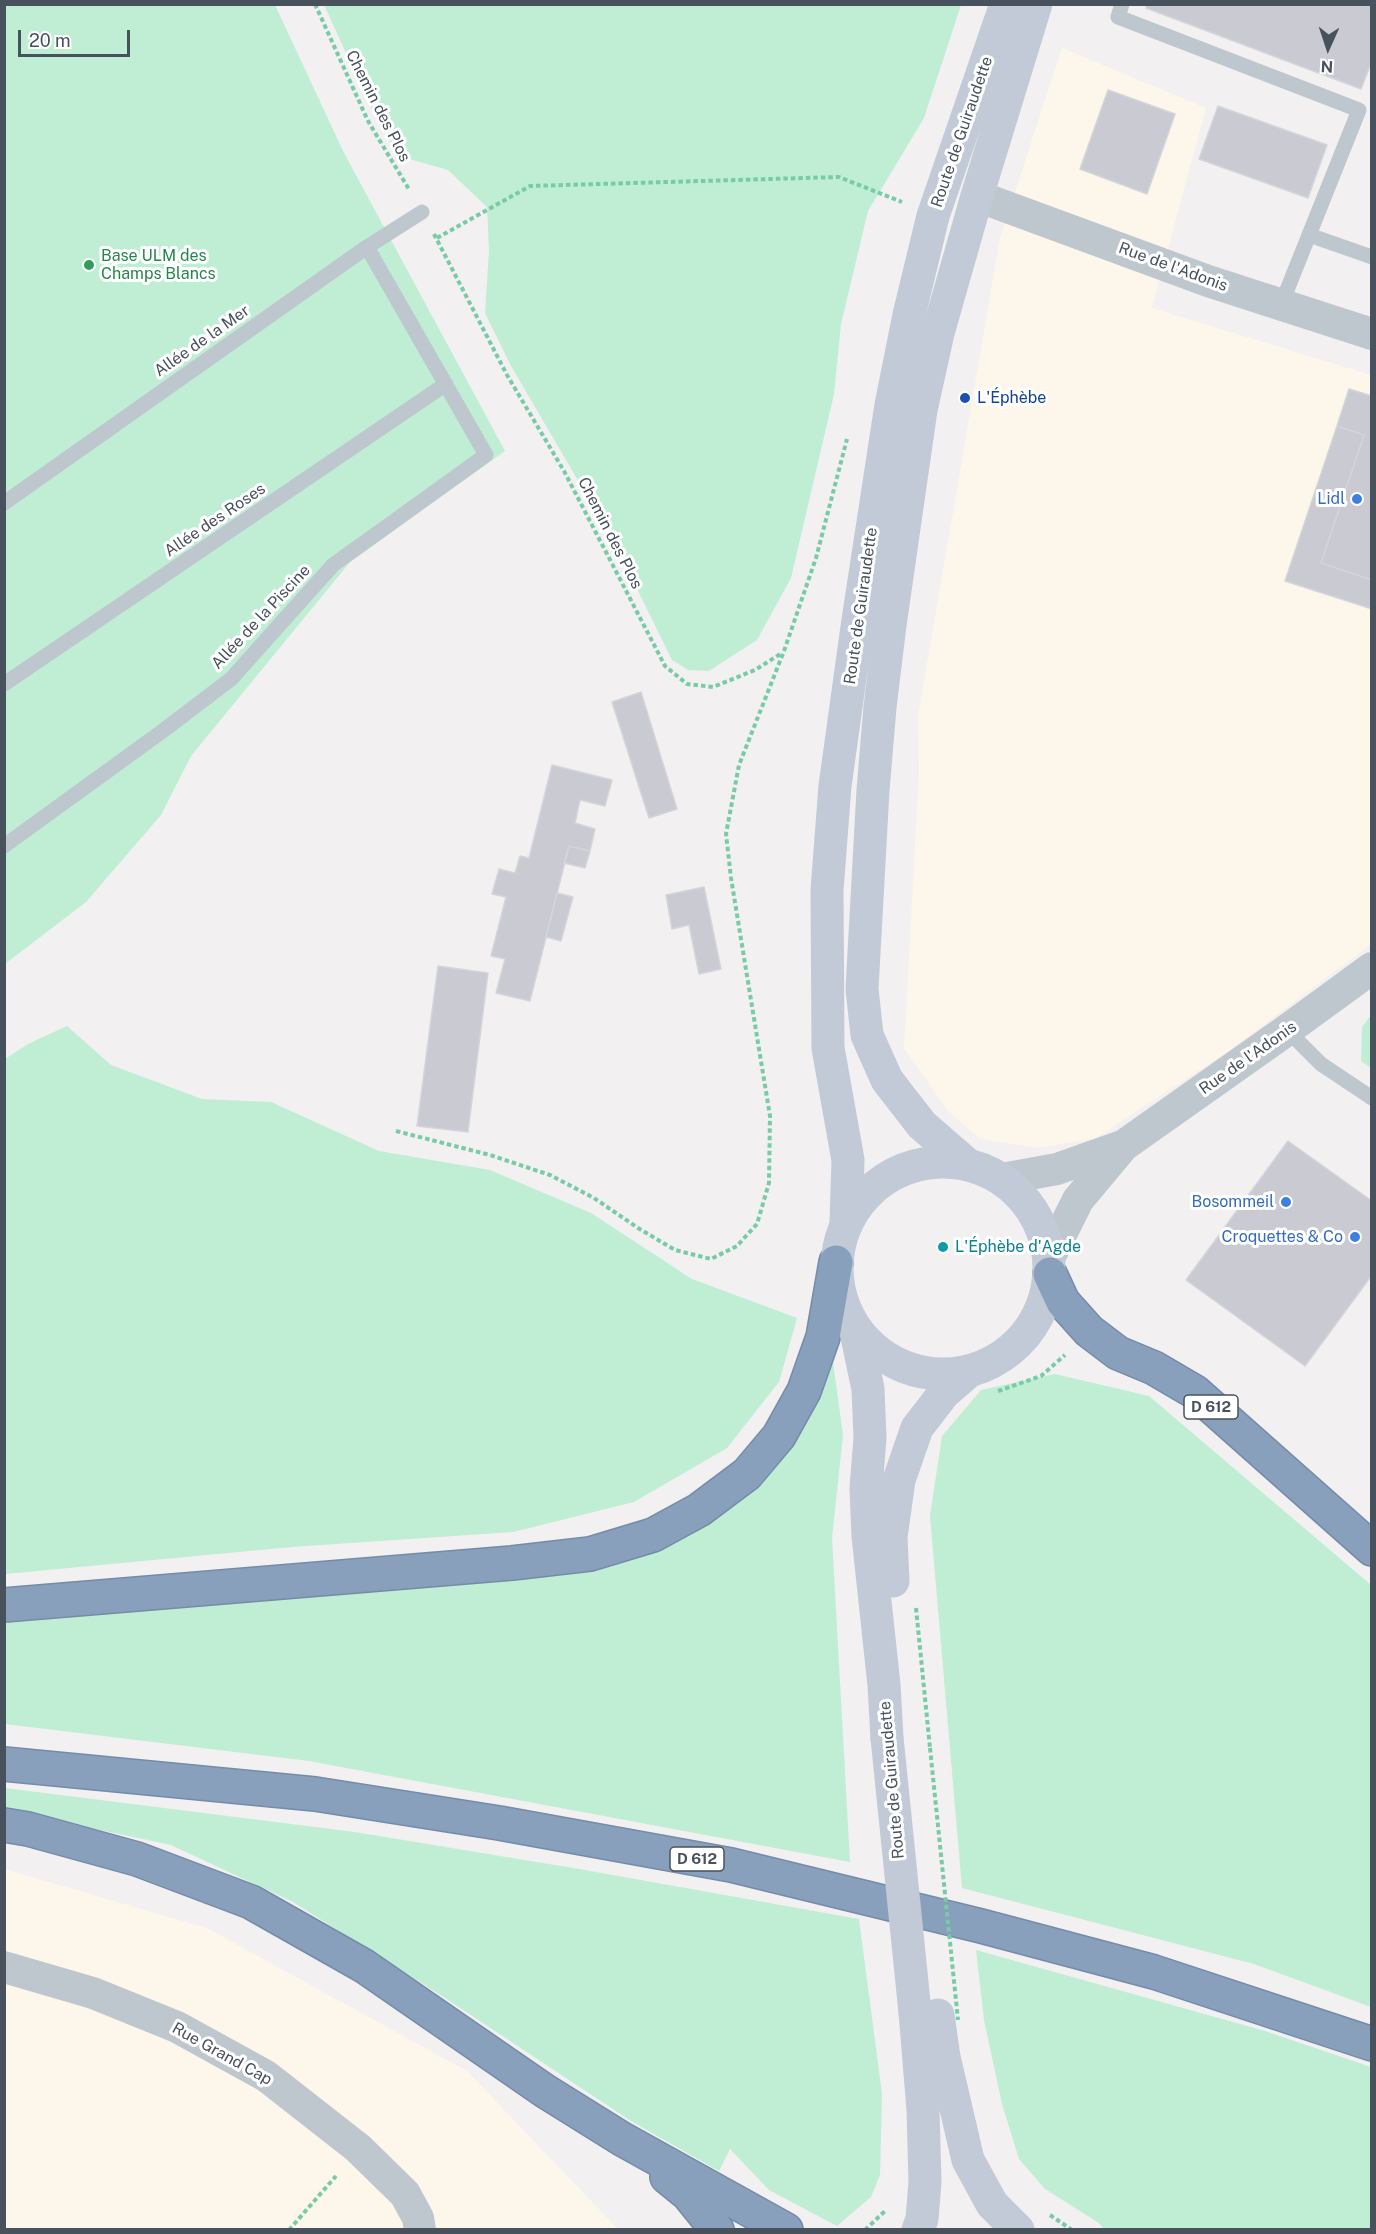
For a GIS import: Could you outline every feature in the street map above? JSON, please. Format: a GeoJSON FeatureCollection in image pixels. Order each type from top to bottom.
{"type":"FeatureCollection","features":[{"type":"Feature","properties":{"kind":"highway"},"geometry":{"type":"LineString","coordinates":[[4,1605],[512,1563],[590,1554],[652,1535],[699,1510],[747,1474],[778,1436],[804,1391],[823,1337],[836,1262]]}},
{"type":"Feature","properties":{"kind":"highway","name":"D 612"},"geometry":{"type":"LineString","coordinates":[[1050,1265],[1063,1302],[1089,1331],[1118,1353],[1154,1368],[1195,1392],[1371,1549]]}},
{"type":"Feature","properties":{"kind":"highway","name":"D 612"},"geometry":{"type":"LineString","coordinates":[[4,1764],[315,1794],[499,1823],[730,1865],[981,1926],[1154,1972],[1371,2044]]}},
{"type":"Feature","properties":{"kind":"highway"},"geometry":{"type":"LineString","coordinates":[[4,1825],[28,1829],[138,1859],[251,1902],[364,1966],[546,2091],[622,2139],[786,2229]]}},
{"type":"Feature","properties":{"kind":"highway"},"geometry":{"type":"LineString","coordinates":[[622,2139],[688,2194],[717,2229]]}},
{"type":"Feature","properties":{"kind":"street","name":"Route de Guiraudette"},"geometry":{"type":"LineString","coordinates":[[846,1222],[848,1160],[828,1048],[827,890],[835,786],[891,405],[909,315],[933,216],[1006,4]]}},
{"type":"Feature","properties":{"kind":"street","name":"Route de Guiraudette"},"geometry":{"type":"LineString","coordinates":[[976,196],[964,179],[1018,4]]}},
{"type":"Feature","properties":{"kind":"street","name":"Route de Guiraudette"},"geometry":{"type":"LineString","coordinates":[[967,1164],[921,1125],[886,1080],[867,1035],[862,989],[880,707],[921,410],[938,333],[976,196],[1036,4]]}},
{"type":"Feature","properties":{"kind":"street","name":"Rue de l'Adonis"},"geometry":{"type":"LineString","coordinates":[[976,196],[1208,281],[1371,334]]}},
{"type":"Feature","properties":{"kind":"street","name":"Rue de l'Adonis"},"geometry":{"type":"LineString","coordinates":[[1050,1265],[1078,1200],[1123,1146],[1371,968]]}},
{"type":"Feature","properties":{"kind":"street","name":"Rue de l'Adonis"},"geometry":{"type":"LineString","coordinates":[[1002,1179],[1057,1169],[1123,1146]]}},
{"type":"Feature","properties":{"kind":"street"},"geometry":{"type":"LineString","coordinates":[[931,1162],[967,1164],[1002,1179],[1025,1199],[1042,1225],[1050,1265],[1043,1308],[1025,1337],[999,1360],[967,1373],[936,1375],[905,1368],[878,1353],[856,1332],[840,1299],[836,1262],[846,1222],[867,1193],[896,1172],[931,1162]]}},
{"type":"Feature","properties":{"kind":"street","name":"Route de Guiraudette"},"geometry":{"type":"LineString","coordinates":[[856,1332],[868,1389],[870,1438],[867,1488],[868,1536],[884,1685],[909,1743]]}},
{"type":"Feature","properties":{"kind":"street","name":"Route de Guiraudette"},"geometry":{"type":"LineString","coordinates":[[967,1373],[944,1393],[917,1428],[899,1480],[891,1537],[892,1576],[937,2016],[944,2057],[968,2160],[992,2204],[1018,2229]]}},
{"type":"Feature","properties":{"kind":"street","name":"Rue Grand Cap"},"geometry":{"type":"LineString","coordinates":[[4,1967],[93,1994],[177,2027],[266,2076],[357,2148],[405,2194],[425,2226]]}},
{"type":"Feature","properties":{"kind":"street","name":"Route de Guiraudette"},"geometry":{"type":"LineString","coordinates":[[918,2229],[922,2219],[925,2182],[923,2110],[937,2016]]}},
{"type":"Feature","properties":{"kind":"lane"},"geometry":{"type":"LineString","coordinates":[[1122,4],[1118,17],[1359,110],[1281,305]]}},
{"type":"Feature","properties":{"kind":"lane","name":"Allée de la Mer"},"geometry":{"type":"LineString","coordinates":[[4,503],[367,246],[422,212]]}},
{"type":"Feature","properties":{"kind":"lane"},"geometry":{"type":"LineString","coordinates":[[1309,235],[1371,257]]}},
{"type":"Feature","properties":{"kind":"lane"},"geometry":{"type":"LineString","coordinates":[[367,246],[446,384]]}},
{"type":"Feature","properties":{"kind":"lane","name":"Allée de la Piscine"},"geometry":{"type":"LineString","coordinates":[[4,846],[231,679],[333,565],[486,455],[446,384]]}},
{"type":"Feature","properties":{"kind":"lane","name":"Allée des Roses"},"geometry":{"type":"LineString","coordinates":[[4,684],[446,384]]}},
{"type":"Feature","properties":{"kind":"lane"},"geometry":{"type":"LineString","coordinates":[[1287,1030],[1321,1064],[1371,1098]]}},
{"type":"Feature","properties":{"kind":"path","name":"Chemin des Plos"},"geometry":{"type":"LineString","coordinates":[[315,4],[368,120],[437,238],[507,375],[564,471],[665,666],[687,684],[713,687],[755,670],[784,651]]}},
{"type":"Feature","properties":{"kind":"path"},"geometry":{"type":"LineString","coordinates":[[437,238],[530,186],[839,177],[886,194],[933,216]]}},
{"type":"Feature","properties":{"kind":"path"},"geometry":{"type":"LineString","coordinates":[[396,1131],[490,1155],[550,1175],[594,1198],[675,1250],[711,1259],[737,1246],[757,1224],[769,1183],[770,1116],[734,901],[726,834],[739,765],[784,651],[816,558],[848,433]]}},
{"type":"Feature","properties":{"kind":"path"},"geometry":{"type":"LineString","coordinates":[[993,1393],[1041,1376],[1078,1344],[1089,1331]]}},
{"type":"Feature","properties":{"kind":"path"},"geometry":{"type":"LineString","coordinates":[[915,1597],[909,1743],[937,2016]]}},
{"type":"Feature","properties":{"kind":"shaded area"},"geometry":{"type":"Polygon","coordinates":[[[1062,48],[1206,108],[1152,308],[1371,375],[1371,944],[1230,1050],[1096,1138],[1039,1148],[980,1139],[948,1111],[904,1048],[919,771],[918,716],[1000,238],[1062,48]]]}},
{"type":"Feature","properties":{"kind":"shaded area"},"geometry":{"type":"Polygon","coordinates":[[[4,1869],[207,1928],[467,2071],[618,2229],[5,2229],[4,1869]]]}},
{"type":"Feature","properties":{"kind":"green space"},"geometry":{"type":"Polygon","coordinates":[[[5,5],[275,5],[344,153],[505,451],[350,562],[191,756],[161,815],[86,902],[5,964],[5,5]]]}},
{"type":"Feature","properties":{"kind":"green space"},"geometry":{"type":"Polygon","coordinates":[[[324,5],[961,5],[924,118],[868,211],[841,324],[834,394],[791,578],[757,640],[709,671],[688,670],[672,660],[614,542],[511,366],[485,313],[489,251],[487,207],[448,170],[399,156],[375,116],[324,5]]]}},
{"type":"Feature","properties":{"kind":"green space"},"geometry":{"type":"Polygon","coordinates":[[[1371,1015],[1372,1068],[1361,1061],[1362,1027],[1371,1015]]]}},
{"type":"Feature","properties":{"kind":"green space"},"geometry":{"type":"Polygon","coordinates":[[[67,1026],[111,1065],[202,1099],[271,1102],[379,1151],[490,1170],[591,1213],[692,1279],[797,1318],[779,1382],[727,1448],[634,1502],[513,1532],[292,1547],[5,1574],[5,1059],[28,1044],[67,1026]]]}},
{"type":"Feature","properties":{"kind":"green space"},"geometry":{"type":"Polygon","coordinates":[[[833,1362],[843,1435],[832,1538],[850,1862],[309,1761],[5,1724],[5,1618],[684,1532],[822,1369],[833,1362]]]}},
{"type":"Feature","properties":{"kind":"green space"},"geometry":{"type":"Polygon","coordinates":[[[1055,1374],[1149,1396],[1371,1585],[1371,2007],[1254,1964],[962,1888],[930,1516],[942,1436],[981,1390],[1055,1374]]]}},
{"type":"Feature","properties":{"kind":"green space"},"geometry":{"type":"Polygon","coordinates":[[[5,1788],[355,1832],[859,1919],[882,2094],[880,2175],[871,2197],[837,2226],[769,2190],[730,2149],[719,2171],[631,2121],[442,1996],[293,1902],[171,1845],[5,1810],[5,1788]]]}},
{"type":"Feature","properties":{"kind":"green space"},"geometry":{"type":"Polygon","coordinates":[[[976,1950],[1265,2031],[1371,2067],[1371,2229],[1104,2229],[1099,2223],[1045,2189],[1019,2159],[1002,2104],[984,2020],[976,1950]]]}},
{"type":"Feature","properties":{"kind":"building"},"geometry":{"type":"Polygon","coordinates":[[[1147,4],[1372,4],[1372,61],[1361,89],[1146,8],[1147,4]]]}},
{"type":"Feature","properties":{"kind":"building"},"geometry":{"type":"Polygon","coordinates":[[[1108,90],[1175,114],[1147,194],[1080,169],[1108,90]]]}},
{"type":"Feature","properties":{"kind":"building"},"geometry":{"type":"Polygon","coordinates":[[[1218,106],[1327,145],[1308,198],[1199,159],[1218,106]]]}},
{"type":"Feature","properties":{"kind":"building","name":"Lidl"},"geometry":{"type":"Polygon","coordinates":[[[1349,389],[1372,396],[1372,580],[1321,563],[1364,435],[1337,426],[1349,389]]]}},
{"type":"Feature","properties":{"kind":"building"},"geometry":{"type":"Polygon","coordinates":[[[1337,426],[1364,435],[1321,563],[1372,580],[1372,609],[1285,581],[1337,426]]]}},
{"type":"Feature","properties":{"kind":"building"},"geometry":{"type":"Polygon","coordinates":[[[641,692],[677,809],[649,818],[612,702],[641,692]]]}},
{"type":"Feature","properties":{"kind":"building"},"geometry":{"type":"Polygon","coordinates":[[[552,765],[612,780],[605,806],[580,800],[575,823],[595,829],[590,851],[569,846],[530,1001],[496,993],[505,959],[491,956],[506,897],[492,894],[499,869],[515,873],[520,856],[529,858],[552,765]]]}},
{"type":"Feature","properties":{"kind":"building"},"geometry":{"type":"Polygon","coordinates":[[[569,846],[590,851],[585,868],[564,863],[569,846]]]}},
{"type":"Feature","properties":{"kind":"building"},"geometry":{"type":"Polygon","coordinates":[[[704,887],[721,969],[699,974],[689,925],[672,929],[666,895],[704,887]]]}},
{"type":"Feature","properties":{"kind":"building"},"geometry":{"type":"Polygon","coordinates":[[[557,893],[573,897],[561,941],[546,937],[557,893]]]}},
{"type":"Feature","properties":{"kind":"building"},"geometry":{"type":"Polygon","coordinates":[[[438,966],[488,973],[468,1132],[417,1126],[438,966]]]}},
{"type":"Feature","properties":{"kind":"building"},"geometry":{"type":"Polygon","coordinates":[[[1288,1141],[1372,1201],[1372,1275],[1305,1366],[1186,1280],[1288,1141]]]}},
{"type":"Feature","properties":{"kind":"place","name":"Base ULM des Champs Blancs"},"geometry":{"type":"Point","coordinates":[89,265]}},
{"type":"Feature","properties":{"kind":"place","name":"L'Éphèbe"},"geometry":{"type":"Point","coordinates":[965,398]}},
{"type":"Feature","properties":{"kind":"place","name":"Lidl"},"geometry":{"type":"Point","coordinates":[1357,499]}},
{"type":"Feature","properties":{"kind":"place","name":"Bosommeil"},"geometry":{"type":"Point","coordinates":[1286,1202]}},
{"type":"Feature","properties":{"kind":"place","name":"Croquettes & Co"},"geometry":{"type":"Point","coordinates":[1355,1237]}},
{"type":"Feature","properties":{"kind":"place","name":"L'Éphèbe d'Agde"},"geometry":{"type":"Point","coordinates":[943,1247]}}]}
